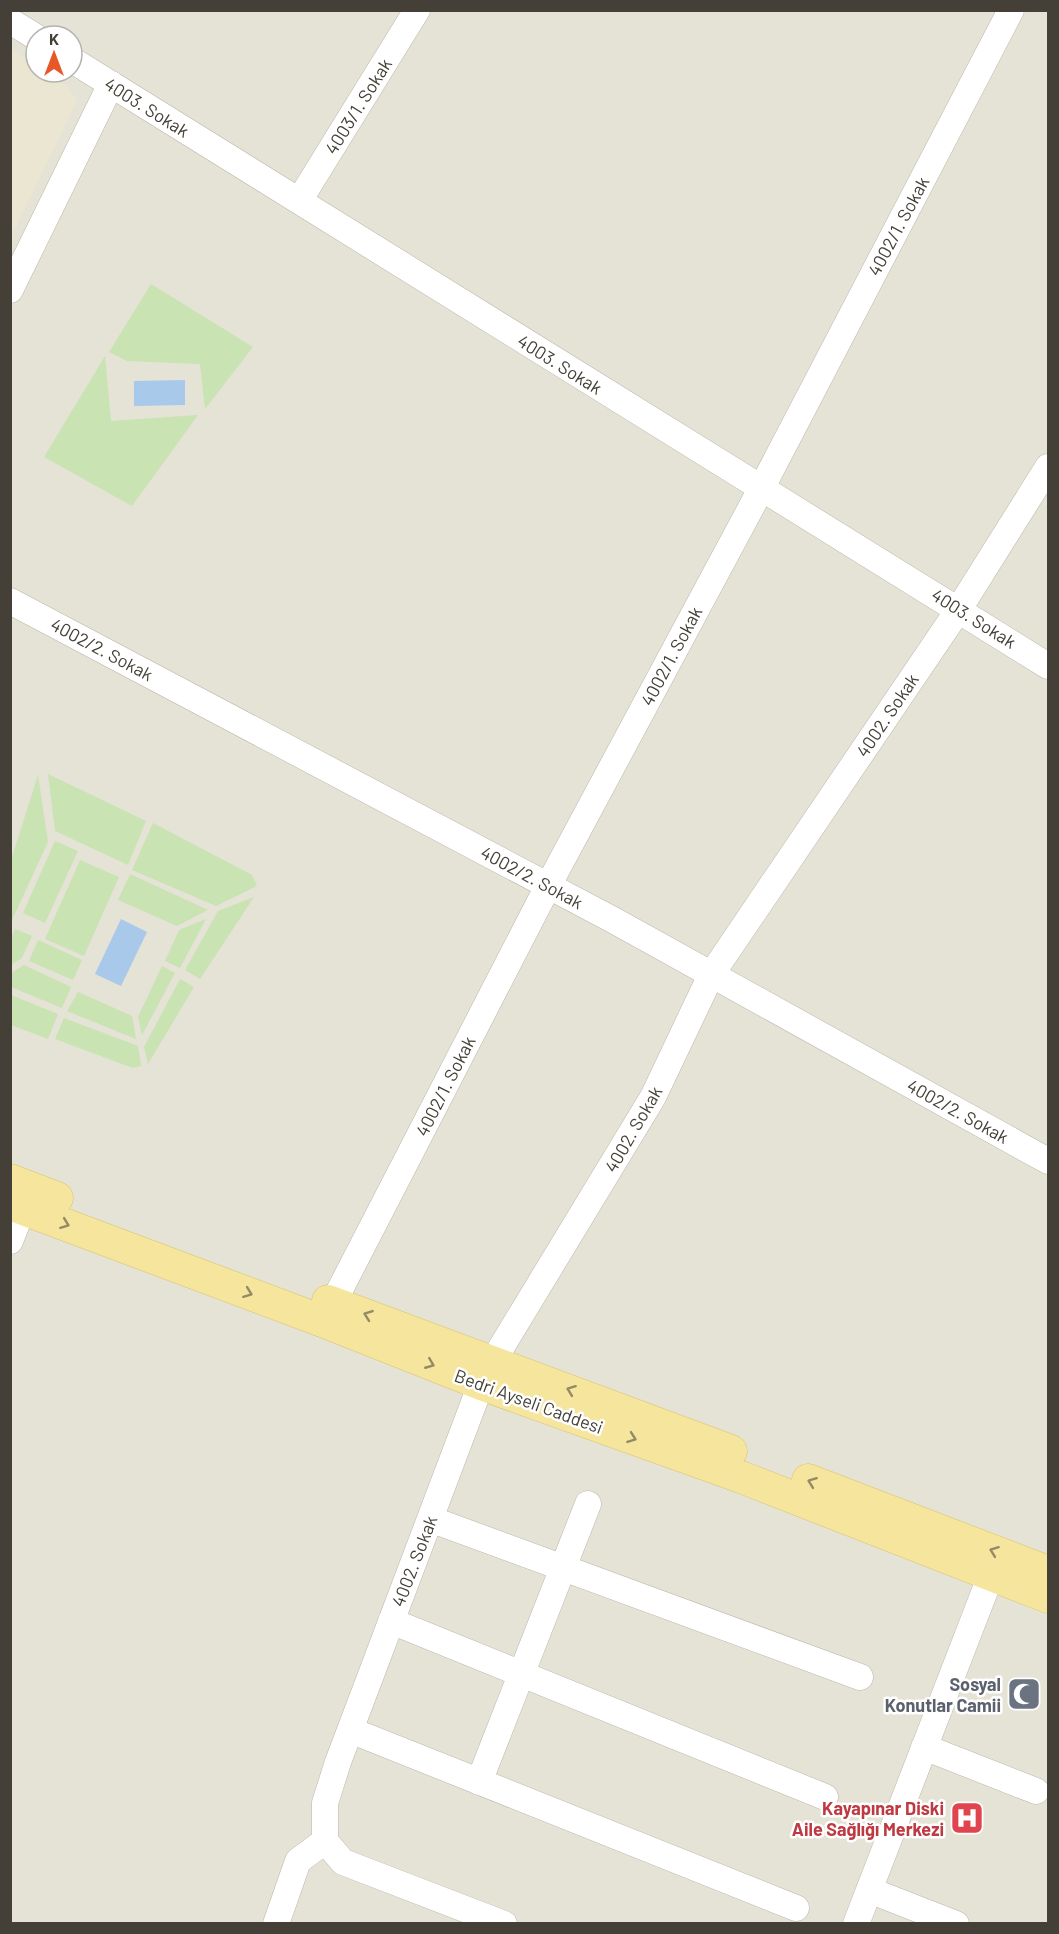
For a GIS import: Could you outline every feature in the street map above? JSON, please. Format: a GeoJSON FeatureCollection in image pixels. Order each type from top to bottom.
{"type":"FeatureCollection","features":[{"type":"Feature","properties":{"kind":"main road","name":"Bedri Ayseli Caddesi"},"geometry":{"type":"LineString","coordinates":[[15,1197],[333,1303],[487,1372],[741,1477],[1048,1597]]}},
{"type":"Feature","properties":{"kind":"main road","name":"Bedri Ayseli Caddesi"},"geometry":{"type":"LineString","coordinates":[[15,1197],[325,1322],[487,1372],[1048,1572]]}},
{"type":"Feature","properties":{"kind":"street","name":"4003/1. Sokak"},"geometry":{"type":"LineString","coordinates":[[299,201],[417,10]]}},
{"type":"Feature","properties":{"kind":"street","name":"4002/1. Sokak"},"geometry":{"type":"LineString","coordinates":[[333,1303],[548,886],[761,489],[1011,10]]}},
{"type":"Feature","properties":{"kind":"street"},"geometry":{"type":"LineString","coordinates":[[10,21],[24,30]]}},
{"type":"Feature","properties":{"kind":"street","name":"4003. Sokak"},"geometry":{"type":"LineString","coordinates":[[84,67],[1048,666]]}},
{"type":"Feature","properties":{"kind":"street"},"geometry":{"type":"LineString","coordinates":[[10,290],[111,84]]}},
{"type":"Feature","properties":{"kind":"street","name":"4002. Sokak"},"geometry":{"type":"LineString","coordinates":[[325,1841],[325,1803],[350,1730],[487,1372],[653,1097],[711,975],[959,609],[1048,467]]}},
{"type":"Feature","properties":{"kind":"street","name":"4002/2. Sokak"},"geometry":{"type":"LineString","coordinates":[[10,601],[548,886],[1048,1161]]}},
{"type":"Feature","properties":{"kind":"street"},"geometry":{"type":"LineString","coordinates":[[10,1241],[15,1197]]}},
{"type":"Feature","properties":{"kind":"street"},"geometry":{"type":"LineString","coordinates":[[479,1782],[588,1504]]}},
{"type":"Feature","properties":{"kind":"street"},"geometry":{"type":"LineString","coordinates":[[430,1519],[860,1677]]}},
{"type":"Feature","properties":{"kind":"street"},"geometry":{"type":"LineString","coordinates":[[856,1923],[991,1575]]}},
{"type":"Feature","properties":{"kind":"street"},"geometry":{"type":"LineString","coordinates":[[391,1621],[825,1797]]}},
{"type":"Feature","properties":{"kind":"street"},"geometry":{"type":"LineString","coordinates":[[350,1730],[796,1908]]}},
{"type":"Feature","properties":{"kind":"street"},"geometry":{"type":"LineString","coordinates":[[924,1747],[1036,1791]]}},
{"type":"Feature","properties":{"kind":"street"},"geometry":{"type":"LineString","coordinates":[[276,1923],[298,1861],[325,1841],[343,1862],[504,1923]]}},
{"type":"Feature","properties":{"kind":"street"},"geometry":{"type":"LineString","coordinates":[[869,1890],[956,1923]]}},
{"type":"Feature","properties":{"kind":"shaded area"},"geometry":{"type":"Polygon","coordinates":[[[11,11],[1048,11],[1048,1923],[11,1924],[11,11]]]}},
{"type":"Feature","properties":{"kind":"shaded area"},"geometry":{"type":"Polygon","coordinates":[[[11,48],[24,57],[24,84],[65,84],[77,101],[11,238],[11,48]]]}},
{"type":"Feature","properties":{"kind":"green space"},"geometry":{"type":"Polygon","coordinates":[[[151,284],[253,347],[205,409],[200,364],[127,361],[109,352],[151,284]]]}},
{"type":"Feature","properties":{"kind":"green space"},"geometry":{"type":"Polygon","coordinates":[[[105,356],[111,421],[198,415],[132,506],[44,457],[105,356]]]}},
{"type":"Feature","properties":{"kind":"green space"},"geometry":{"type":"Polygon","coordinates":[[[48,774],[146,821],[128,865],[55,831],[48,774]]]}},
{"type":"Feature","properties":{"kind":"green space"},"geometry":{"type":"Polygon","coordinates":[[[38,775],[48,842],[10,920],[11,860],[38,775]]]}},
{"type":"Feature","properties":{"kind":"green space"},"geometry":{"type":"Polygon","coordinates":[[[153,823],[252,875],[257,886],[216,906],[132,870],[153,823]]]}},
{"type":"Feature","properties":{"kind":"green space"},"geometry":{"type":"Polygon","coordinates":[[[55,841],[78,851],[45,923],[23,913],[55,841]]]}},
{"type":"Feature","properties":{"kind":"green space"},"geometry":{"type":"Polygon","coordinates":[[[80,860],[119,877],[84,956],[45,939],[80,860]]]}},
{"type":"Feature","properties":{"kind":"green space"},"geometry":{"type":"Polygon","coordinates":[[[130,874],[208,910],[177,926],[118,900],[130,874]]]}},
{"type":"Feature","properties":{"kind":"green space"},"geometry":{"type":"Polygon","coordinates":[[[254,897],[200,979],[185,970],[218,911],[254,897]]]}},
{"type":"Feature","properties":{"kind":"green space"},"geometry":{"type":"Polygon","coordinates":[[[206,919],[180,968],[165,961],[179,930],[206,919]]]}},
{"type":"Feature","properties":{"kind":"green space"},"geometry":{"type":"Polygon","coordinates":[[[15,929],[32,936],[22,958],[11,965],[11,939],[15,929]]]}},
{"type":"Feature","properties":{"kind":"green space"},"geometry":{"type":"Polygon","coordinates":[[[38,940],[82,960],[73,980],[29,961],[38,940]]]}},
{"type":"Feature","properties":{"kind":"green space"},"geometry":{"type":"Polygon","coordinates":[[[24,965],[71,987],[62,1008],[11,987],[11,973],[24,965]]]}},
{"type":"Feature","properties":{"kind":"green space"},"geometry":{"type":"Polygon","coordinates":[[[162,966],[175,973],[142,1035],[138,1017],[162,966]]]}},
{"type":"Feature","properties":{"kind":"green space"},"geometry":{"type":"Polygon","coordinates":[[[180,979],[194,987],[148,1064],[144,1047],[180,979]]]}},
{"type":"Feature","properties":{"kind":"green space"},"geometry":{"type":"Polygon","coordinates":[[[78,992],[132,1016],[136,1039],[67,1011],[78,992]]]}},
{"type":"Feature","properties":{"kind":"green space"},"geometry":{"type":"Polygon","coordinates":[[[11,995],[58,1014],[48,1039],[11,1025],[11,995]]]}},
{"type":"Feature","properties":{"kind":"green space"},"geometry":{"type":"Polygon","coordinates":[[[64,1018],[138,1046],[141,1066],[133,1068],[55,1039],[64,1018]]]}},
{"type":"Feature","properties":{"kind":"water"},"geometry":{"type":"Polygon","coordinates":[[[185,380],[185,405],[134,406],[134,381],[185,380]]]}},
{"type":"Feature","properties":{"kind":"water"},"geometry":{"type":"Polygon","coordinates":[[[121,919],[147,932],[121,986],[95,974],[121,919]]]}},
{"type":"Feature","properties":{"kind":"place","name":"Sosyal Konutlar Camii"},"geometry":{"type":"Point","coordinates":[1024,1694]}},
{"type":"Feature","properties":{"kind":"place","name":"Kayapınar Diski Aile Sağlığı Merkezi"},"geometry":{"type":"Point","coordinates":[967,1818]}}]}
